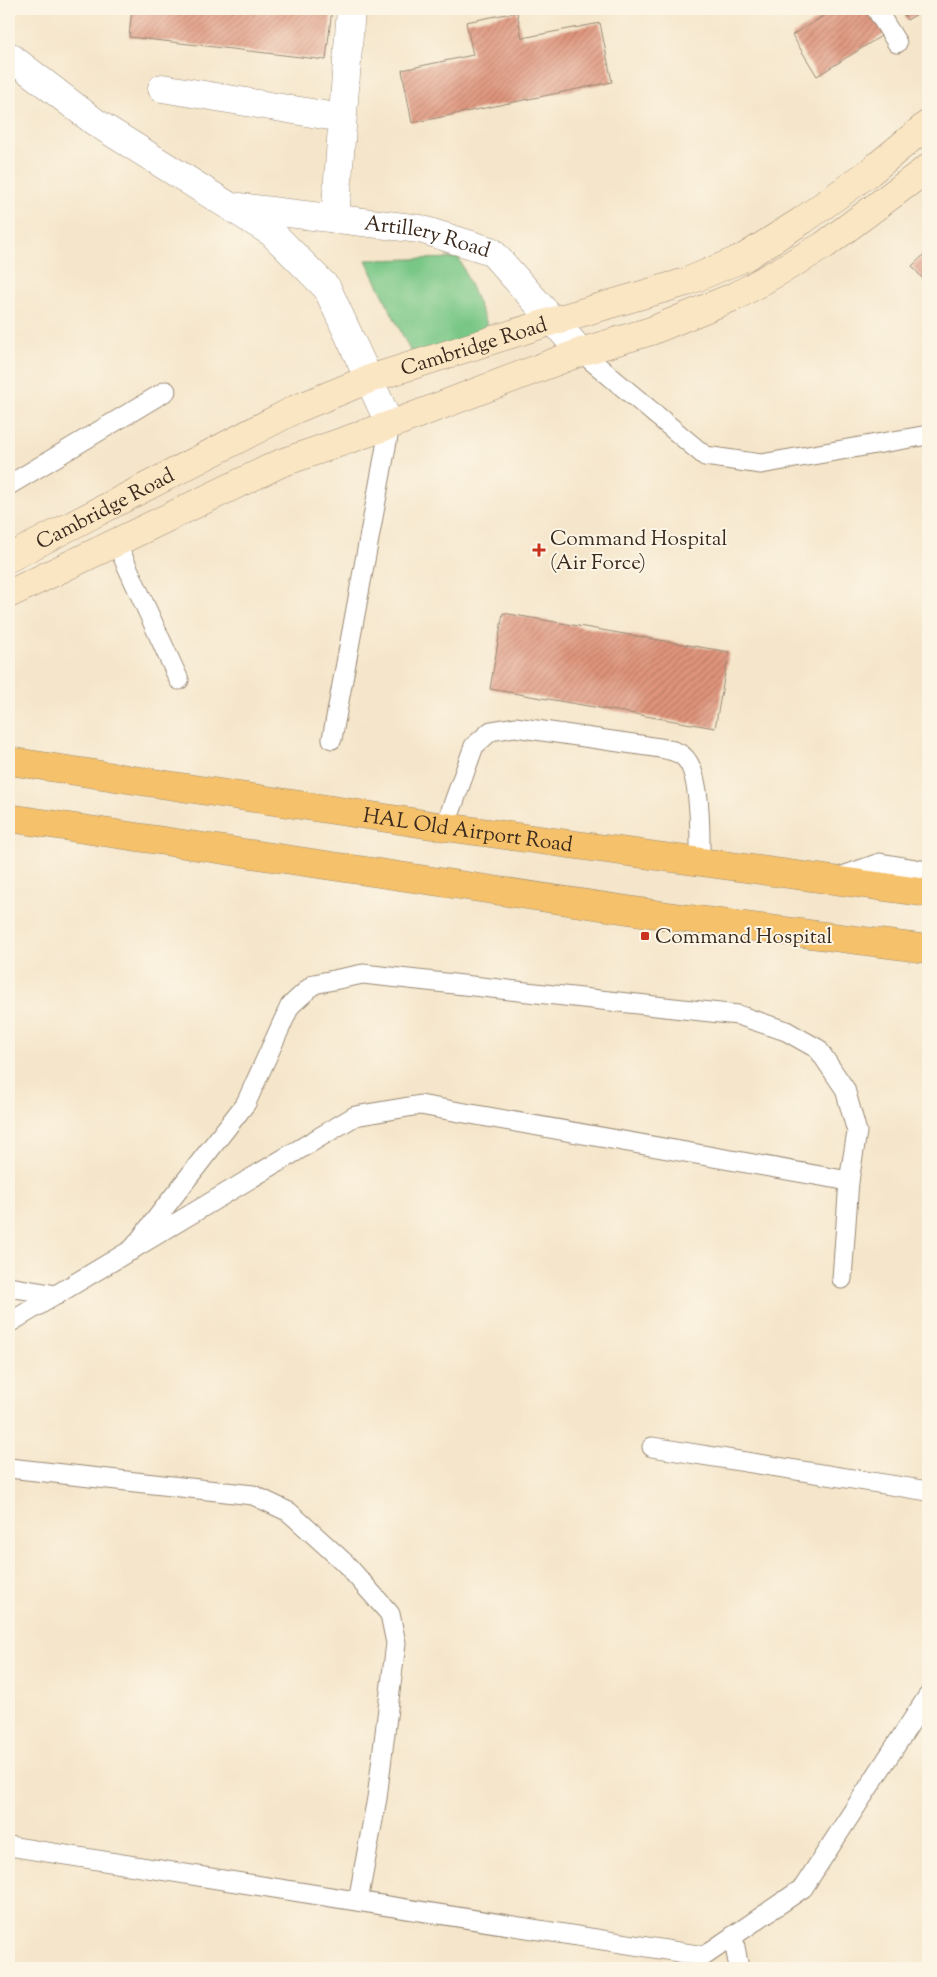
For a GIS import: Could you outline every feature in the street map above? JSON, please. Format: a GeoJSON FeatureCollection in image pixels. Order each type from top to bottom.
{"type":"FeatureCollection","features":[{"type":"Feature","properties":{"kind":"main road","name":"HAL Old Airport Road"},"geometry":{"type":"LineString","coordinates":[[9,761],[445,827],[928,893]]}},
{"type":"Feature","properties":{"kind":"main road"},"geometry":{"type":"LineString","coordinates":[[9,818],[674,917],[928,949]]}},
{"type":"Feature","properties":{"kind":"street"},"geometry":{"type":"LineString","coordinates":[[335,219],[351,9]]}},
{"type":"Feature","properties":{"kind":"street","name":"Artillery Road"},"geometry":{"type":"LineString","coordinates":[[9,56],[95,122],[272,233],[327,288],[390,425]]}},
{"type":"Feature","properties":{"kind":"street"},"geometry":{"type":"LineString","coordinates":[[162,88],[342,118]]}},
{"type":"Feature","properties":{"kind":"street","name":"Cambridge Road"},"geometry":{"type":"LineString","coordinates":[[9,558],[296,409],[369,378],[686,282],[745,257],[840,194],[928,124]]}},
{"type":"Feature","properties":{"kind":"street","name":"Cambridge Road"},"geometry":{"type":"LineString","coordinates":[[9,594],[281,463],[390,425],[581,352],[651,331],[738,295],[823,246],[928,168]]}},
{"type":"Feature","properties":{"kind":"street","name":"Artillery Road"},"geometry":{"type":"LineString","coordinates":[[230,206],[420,229],[491,251],[581,352]]}},
{"type":"Feature","properties":{"kind":"lane"},"geometry":{"type":"LineString","coordinates":[[876,9],[897,43]]}},
{"type":"Feature","properties":{"kind":"lane"},"geometry":{"type":"LineString","coordinates":[[581,352],[706,456],[761,464],[928,435]]}},
{"type":"Feature","properties":{"kind":"lane"},"geometry":{"type":"LineString","coordinates":[[9,484],[166,391]]}},
{"type":"Feature","properties":{"kind":"lane"},"geometry":{"type":"LineString","coordinates":[[332,739],[390,425]]}},
{"type":"Feature","properties":{"kind":"lane"},"geometry":{"type":"LineString","coordinates":[[116,542],[179,680]]}},
{"type":"Feature","properties":{"kind":"lane"},"geometry":{"type":"LineString","coordinates":[[445,827],[474,746],[491,731],[515,727],[647,746],[668,750],[684,757],[693,772],[699,810],[700,862]]}},
{"type":"Feature","properties":{"kind":"lane"},"geometry":{"type":"LineString","coordinates":[[831,880],[880,863],[928,871]]}},
{"type":"Feature","properties":{"kind":"lane"},"geometry":{"type":"LineString","coordinates":[[131,1252],[246,1102],[290,1006],[314,984],[363,974],[738,1015],[786,1030],[818,1049],[845,1089],[857,1132],[849,1181],[842,1279]]}},
{"type":"Feature","properties":{"kind":"lane"},"geometry":{"type":"LineString","coordinates":[[9,1323],[131,1252],[355,1116],[420,1105],[849,1181]]}},
{"type":"Feature","properties":{"kind":"lane"},"geometry":{"type":"LineString","coordinates":[[9,1287],[57,1295]]}},
{"type":"Feature","properties":{"kind":"lane"},"geometry":{"type":"LineString","coordinates":[[652,1447],[928,1491]]}},
{"type":"Feature","properties":{"kind":"lane"},"geometry":{"type":"LineString","coordinates":[[9,1468],[254,1495],[289,1512],[344,1563],[390,1614],[396,1644],[377,1798],[358,1901]]}},
{"type":"Feature","properties":{"kind":"lane"},"geometry":{"type":"LineString","coordinates":[[9,1846],[704,1956],[803,1888],[928,1696]]}},
{"type":"Feature","properties":{"kind":"lane"},"geometry":{"type":"LineString","coordinates":[[733,1936],[739,1968]]}},
{"type":"Feature","properties":{"kind":"green space"},"geometry":{"type":"Polygon","coordinates":[[[459,258],[494,341],[417,365],[366,260],[459,258]]]}},
{"type":"Feature","properties":{"kind":"building"},"geometry":{"type":"Polygon","coordinates":[[[132,9],[332,9],[326,60],[129,37],[132,9]]]}},
{"type":"Feature","properties":{"kind":"building"},"geometry":{"type":"Polygon","coordinates":[[[835,9],[871,9],[886,33],[817,76],[792,35],[835,9]]]}},
{"type":"Feature","properties":{"kind":"building"},"geometry":{"type":"Polygon","coordinates":[[[901,9],[926,9],[907,20],[901,9]]]}},
{"type":"Feature","properties":{"kind":"building"},"geometry":{"type":"Polygon","coordinates":[[[517,12],[522,38],[600,23],[612,82],[412,123],[402,70],[473,55],[466,22],[517,12]]]}},
{"type":"Feature","properties":{"kind":"building"},"geometry":{"type":"Polygon","coordinates":[[[928,251],[928,285],[912,266],[928,251]]]}},
{"type":"Feature","properties":{"kind":"building"},"geometry":{"type":"Polygon","coordinates":[[[503,613],[729,652],[715,728],[490,689],[503,613]]]}},
{"type":"Feature","properties":{"kind":"place","name":"Command Hospital (Air Force)"},"geometry":{"type":"Point","coordinates":[539,550]}},
{"type":"Feature","properties":{"kind":"place","name":"Command Hospital"},"geometry":{"type":"Point","coordinates":[645,936]}}]}
